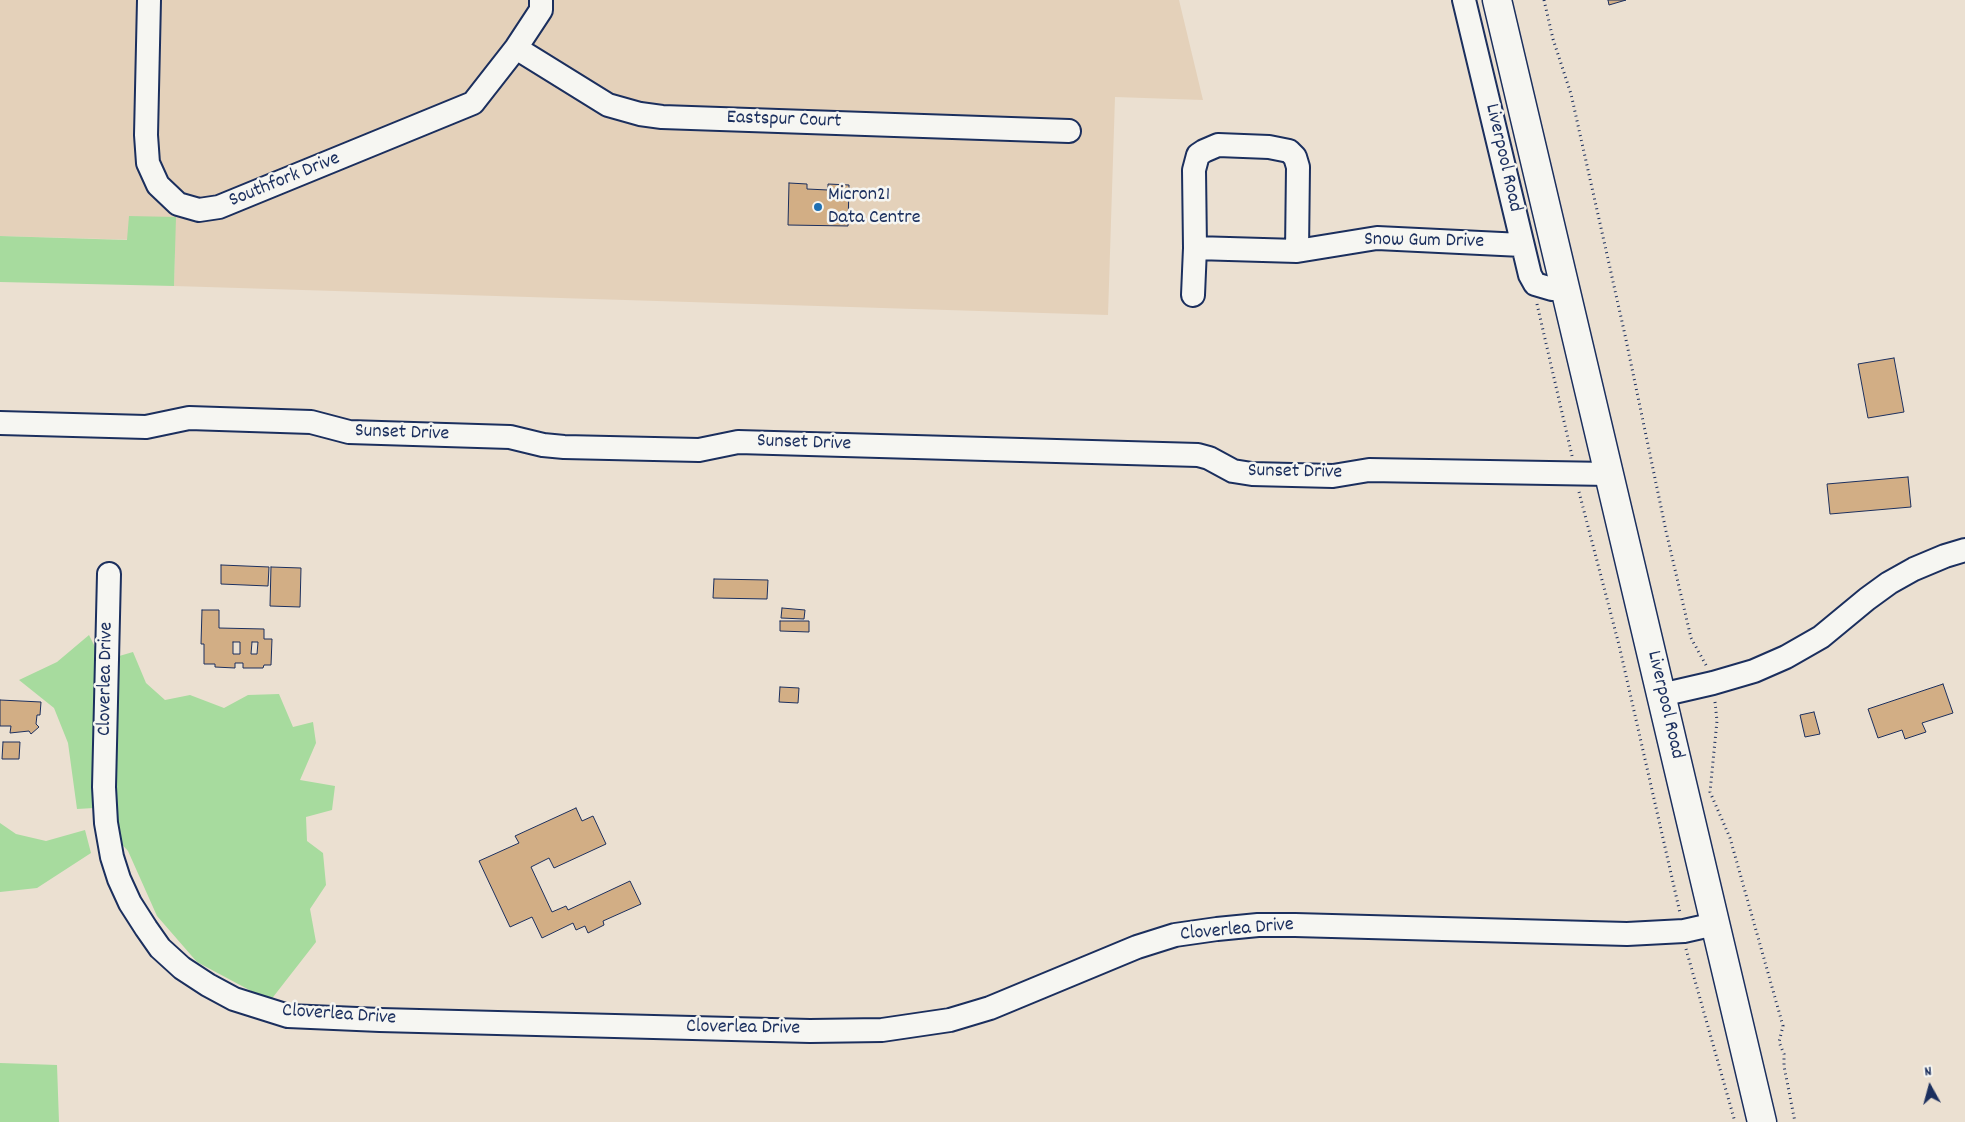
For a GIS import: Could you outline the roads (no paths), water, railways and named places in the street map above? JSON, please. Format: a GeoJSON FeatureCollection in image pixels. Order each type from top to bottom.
{"type":"FeatureCollection","features":[{"type":"Feature","properties":{"kind":"main road","name":"Liverpool Road"},"geometry":{"type":"LineString","coordinates":[[1496,0],[1566,287],[1762,1122]]}},
{"type":"Feature","properties":{"kind":"street","name":"Southfork Drive"},"geometry":{"type":"LineString","coordinates":[[148,0],[146,135],[148,163],[158,185],[178,204],[199,210],[219,208],[473,103],[516,48],[541,10],[541,0]]}},
{"type":"Feature","properties":{"kind":"street"},"geometry":{"type":"LineString","coordinates":[[1465,3],[1496,0]]}},
{"type":"Feature","properties":{"kind":"street","name":"Liverpool Road"},"geometry":{"type":"LineString","coordinates":[[1465,3],[1530,274],[1535,284],[1552,289],[1566,287]]}},
{"type":"Feature","properties":{"kind":"street","name":"Eastspur Court"},"geometry":{"type":"LineString","coordinates":[[516,48],[608,105],[640,114],[662,117],[1069,130]]}},
{"type":"Feature","properties":{"kind":"street"},"geometry":{"type":"LineString","coordinates":[[1193,295],[1195,248],[1194,170],[1198,155],[1218,145],[1280,148],[1289,151],[1295,157],[1298,167],[1297,251]]}},
{"type":"Feature","properties":{"kind":"street","name":"Snow Gum Drive"},"geometry":{"type":"LineString","coordinates":[[1195,248],[1297,251],[1376,238],[1522,244]]}},
{"type":"Feature","properties":{"kind":"street","name":"Sunset Drive"},"geometry":{"type":"LineString","coordinates":[[0,423],[146,427],[176,420],[198,418],[311,422],[349,432],[510,437],[543,445],[564,447],[699,450],[726,444],[758,443],[1198,456],[1209,458],[1234,471],[1252,474],[1344,476],[1369,470],[1575,475],[1609,474]]}},
{"type":"Feature","properties":{"kind":"street"},"geometry":{"type":"LineString","coordinates":[[1661,695],[1754,671],[1786,657],[1821,637],[1889,583],[1914,569],[1965,550]]}},
{"type":"Feature","properties":{"kind":"street","name":"Cloverlea Drive"},"geometry":{"type":"LineString","coordinates":[[109,574],[104,787],[106,823],[112,857],[119,879],[130,903],[160,948],[182,968],[234,999],[288,1016],[774,1030],[882,1030],[950,1020],[1018,998],[1137,947],[1176,935],[1217,929],[1258,925],[1295,925],[1627,934],[1684,931],[1715,924]]}},
{"type":"Feature","properties":{"kind":"place","name":"Micron21 Data Centre"},"geometry":{"type":"Point","coordinates":[818,207]}}]}
